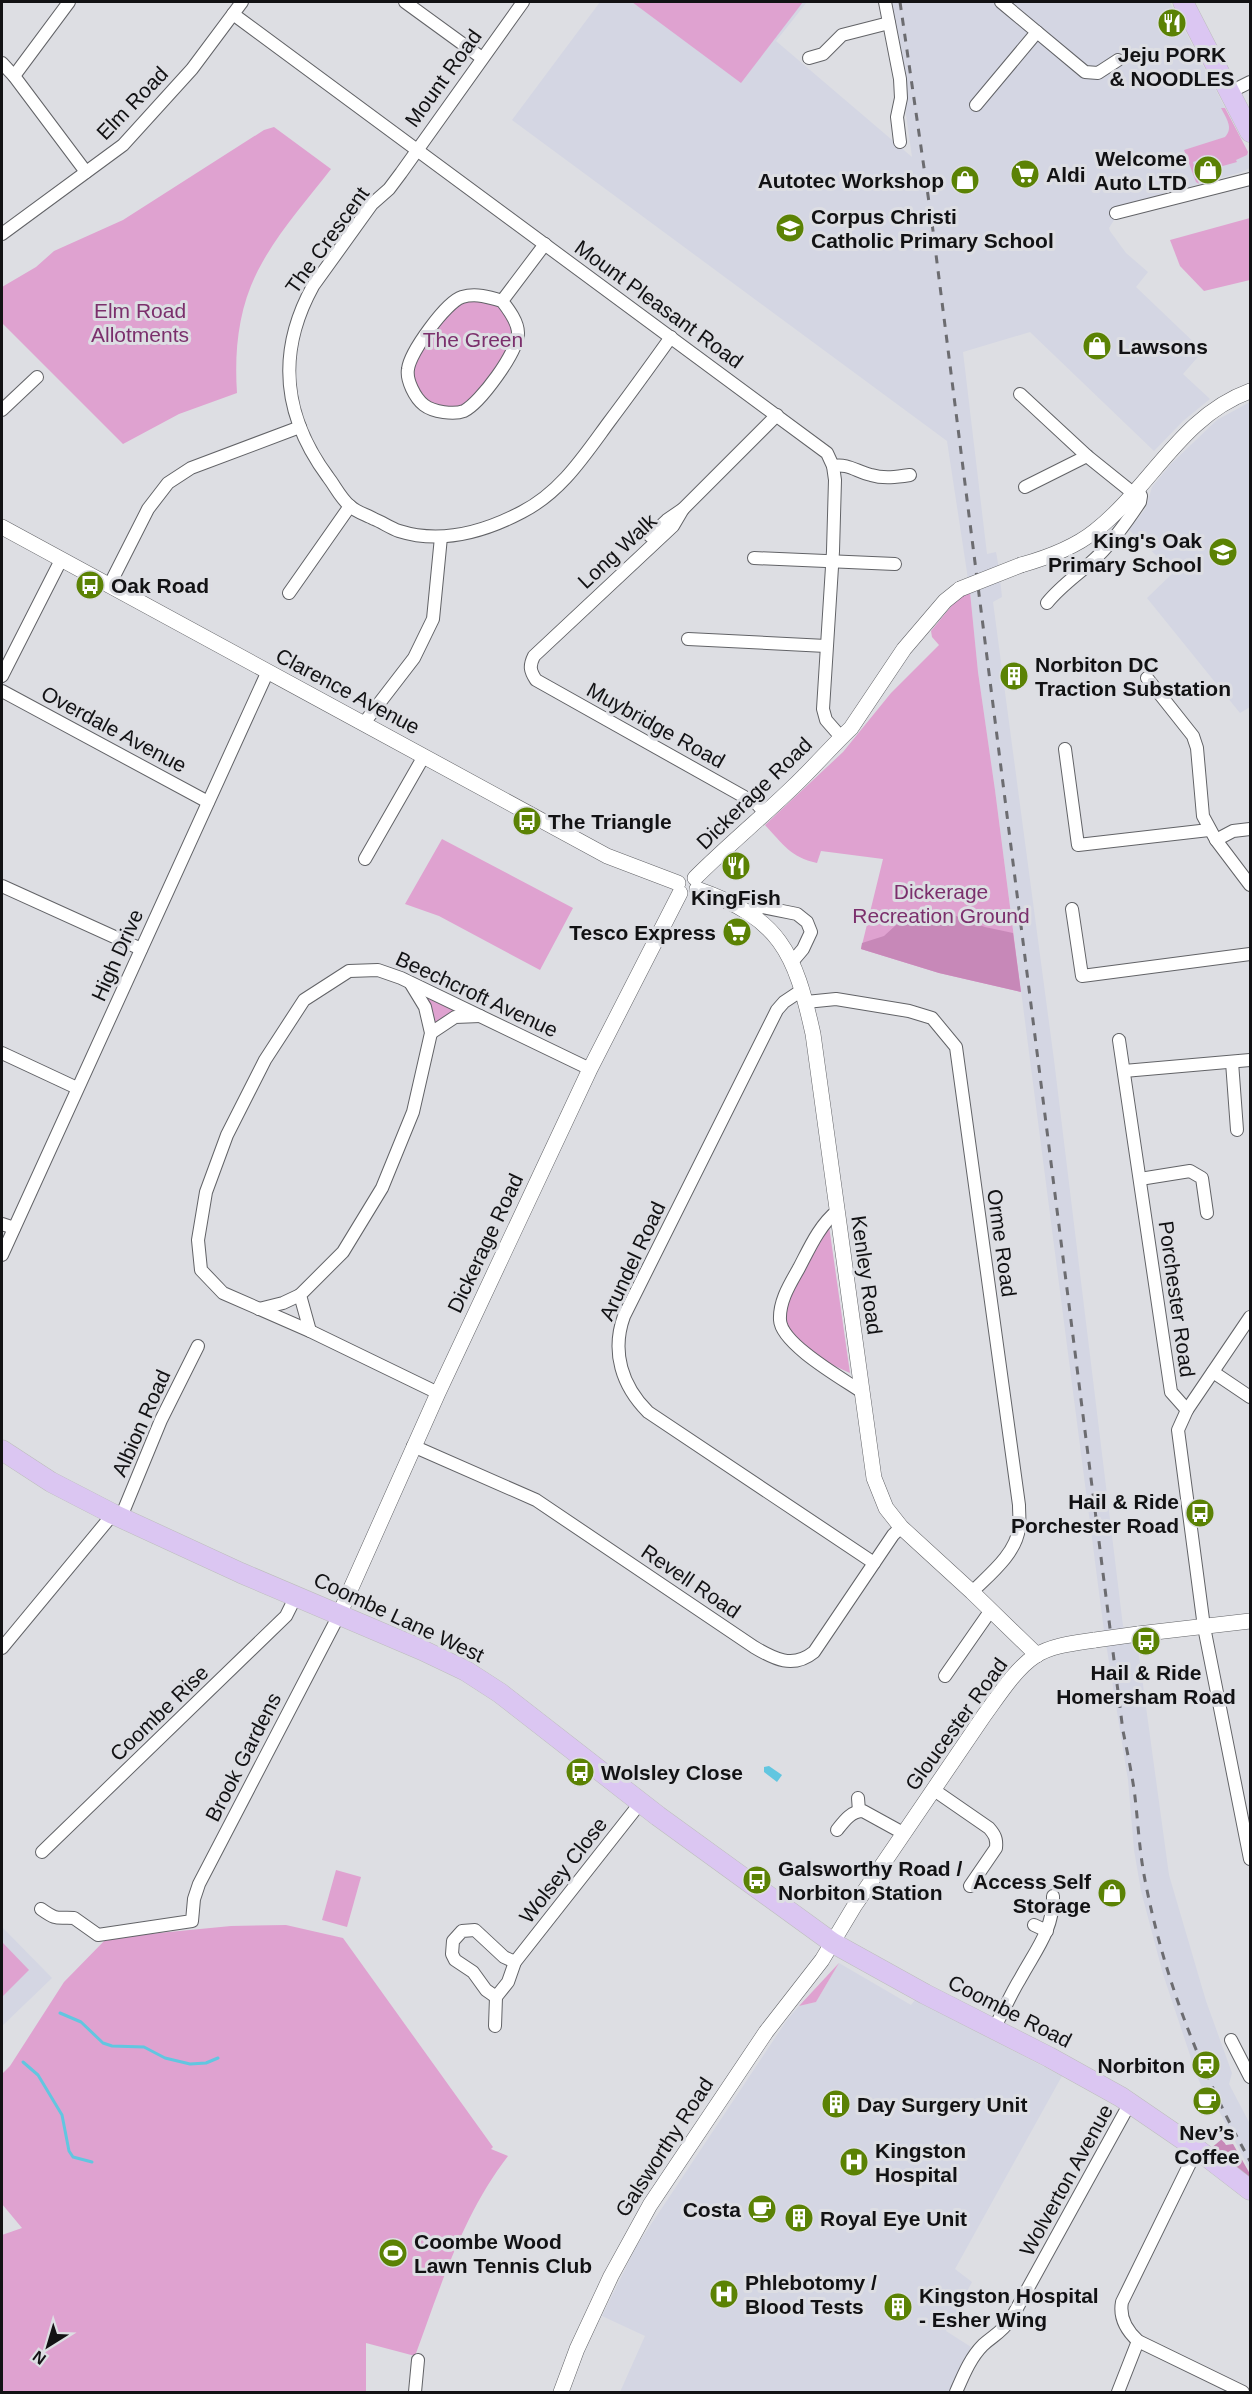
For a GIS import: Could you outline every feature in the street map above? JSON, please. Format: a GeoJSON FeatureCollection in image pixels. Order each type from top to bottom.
{"type":"FeatureCollection","features":[{"type":"Feature","properties":{"kind":"main road"},"geometry":{"type":"LineString","coordinates":[[1183,2],[1251,132]]}},
{"type":"Feature","properties":{"kind":"main road","name":"Coombe Lane West"},"geometry":{"type":"LineString","coordinates":[[2,1450],[51,1482],[117,1515],[422,1650],[480,1679],[566,1742],[641,1802],[833,1943]]}},
{"type":"Feature","properties":{"kind":"main road","name":"Coombe Road"},"geometry":{"type":"LineString","coordinates":[[833,1943],[993,2030],[1049,2057],[1130,2103],[1251,2190]]}},
{"type":"Feature","properties":{"kind":"street"},"geometry":{"type":"LineString","coordinates":[[14,76],[69,2]]}},
{"type":"Feature","properties":{"kind":"street","name":"Elm Road"},"geometry":{"type":"LineString","coordinates":[[2,234],[123,145],[162,104],[242,2]]}},
{"type":"Feature","properties":{"kind":"street"},"geometry":{"type":"LineString","coordinates":[[405,2],[482,58]]}},
{"type":"Feature","properties":{"kind":"street","name":"Mount Road"},"geometry":{"type":"LineString","coordinates":[[417,149],[524,2]]}},
{"type":"Feature","properties":{"kind":"street"},"geometry":{"type":"LineString","coordinates":[[885,2],[900,80],[901,98],[897,117],[900,142]]}},
{"type":"Feature","properties":{"kind":"street"},"geometry":{"type":"LineString","coordinates":[[1001,2],[1085,72],[1098,72],[1118,60]]}},
{"type":"Feature","properties":{"kind":"street","name":"Mount Pleasant Road"},"geometry":{"type":"LineString","coordinates":[[233,14],[824,449],[833,466]]}},
{"type":"Feature","properties":{"kind":"street"},"geometry":{"type":"LineString","coordinates":[[809,58],[823,54],[842,35],[889,23]]}},
{"type":"Feature","properties":{"kind":"street"},"geometry":{"type":"LineString","coordinates":[[976,105],[1037,32]]}},
{"type":"Feature","properties":{"kind":"street"},"geometry":{"type":"LineString","coordinates":[[2,63],[86,172]]}},
{"type":"Feature","properties":{"kind":"street"},"geometry":{"type":"LineString","coordinates":[[1230,92],[1251,82]]}},
{"type":"Feature","properties":{"kind":"street","name":"The Crescent"},"geometry":{"type":"LineString","coordinates":[[417,149],[389,189],[372,204],[318,278],[297,318],[290,350],[292,405],[300,427],[310,450],[350,507],[399,531],[441,537],[473,532],[523,512],[568,479],[671,337]]}},
{"type":"Feature","properties":{"kind":"street"},"geometry":{"type":"LineString","coordinates":[[1116,213],[1251,179]]}},
{"type":"Feature","properties":{"kind":"street"},"geometry":{"type":"LineString","coordinates":[[502,301],[545,244]]}},
{"type":"Feature","properties":{"kind":"street"},"geometry":{"type":"LineString","coordinates":[[480,294],[502,301],[512,313],[518,333],[511,355],[476,403],[462,412],[440,412],[424,405],[411,388],[407,370],[412,355],[445,309],[460,297],[480,294]]}},
{"type":"Feature","properties":{"kind":"street"},"geometry":{"type":"LineString","coordinates":[[2,410],[37,377]]}},
{"type":"Feature","properties":{"kind":"street"},"geometry":{"type":"LineString","coordinates":[[1135,490],[1183,436],[1202,419],[1230,399],[1251,392]]}},
{"type":"Feature","properties":{"kind":"street"},"geometry":{"type":"LineString","coordinates":[[1020,394],[1087,456],[1141,496],[1140,502],[1115,537],[1099,555],[1059,588],[1047,603]]}},
{"type":"Feature","properties":{"kind":"street","name":"Long Walk"},"geometry":{"type":"LineString","coordinates":[[530,671],[530,663],[534,656],[596,590],[667,520],[683,509],[777,415]]}},
{"type":"Feature","properties":{"kind":"street"},"geometry":{"type":"LineString","coordinates":[[109,586],[148,509],[168,483],[191,468],[300,427]]}},
{"type":"Feature","properties":{"kind":"street"},"geometry":{"type":"LineString","coordinates":[[1025,487],[1087,456]]}},
{"type":"Feature","properties":{"kind":"street"},"geometry":{"type":"LineString","coordinates":[[840,736],[826,720],[823,709],[832,561],[833,466],[848,465],[866,474],[885,478],[910,475]]}},
{"type":"Feature","properties":{"kind":"street","name":"Dickerage Road"},"geometry":{"type":"LineString","coordinates":[[696,884],[764,812],[812,768],[857,720],[904,649],[945,601],[960,589],[1062,550],[1085,538],[1107,520],[1135,490]]}},
{"type":"Feature","properties":{"kind":"street"},"geometry":{"type":"LineString","coordinates":[[290,593],[350,507]]}},
{"type":"Feature","properties":{"kind":"street","name":"Clarence Avenue"},"geometry":{"type":"LineString","coordinates":[[2,527],[619,862],[679,888]]}},
{"type":"Feature","properties":{"kind":"street"},"geometry":{"type":"LineString","coordinates":[[364,723],[414,658],[433,619],[441,537]]}},
{"type":"Feature","properties":{"kind":"street"},"geometry":{"type":"LineString","coordinates":[[754,558],[895,564]]}},
{"type":"Feature","properties":{"kind":"street"},"geometry":{"type":"LineString","coordinates":[[2,676],[61,560]]}},
{"type":"Feature","properties":{"kind":"street"},"geometry":{"type":"LineString","coordinates":[[688,639],[826,646]]}},
{"type":"Feature","properties":{"kind":"street","name":"Muybridge Road"},"geometry":{"type":"LineString","coordinates":[[530,671],[536,680],[757,804],[764,812]]}},
{"type":"Feature","properties":{"kind":"street","name":"High Drive"},"geometry":{"type":"LineString","coordinates":[[2,1255],[268,672]]}},
{"type":"Feature","properties":{"kind":"street"},"geometry":{"type":"LineString","coordinates":[[1147,678],[1193,736],[1197,748],[1203,816],[1212,835],[1251,885]]}},
{"type":"Feature","properties":{"kind":"street","name":"Overdale Avenue"},"geometry":{"type":"LineString","coordinates":[[2,691],[208,802]]}},
{"type":"Feature","properties":{"kind":"street"},"geometry":{"type":"LineString","coordinates":[[1065,749],[1078,845],[1212,835],[1251,829]]}},
{"type":"Feature","properties":{"kind":"street"},"geometry":{"type":"LineString","coordinates":[[364,859],[424,756]]}},
{"type":"Feature","properties":{"kind":"street"},"geometry":{"type":"LineString","coordinates":[[679,888],[689,896],[696,884]]}},
{"type":"Feature","properties":{"kind":"street","name":"Kenley Road"},"geometry":{"type":"LineString","coordinates":[[696,884],[751,913],[773,933],[792,962],[804,996],[813,1034],[874,1478],[886,1508],[901,1527],[1036,1655]]}},
{"type":"Feature","properties":{"kind":"street"},"geometry":{"type":"LineString","coordinates":[[2,886],[141,949]]}},
{"type":"Feature","properties":{"kind":"street","name":"Dickerage Road"},"geometry":{"type":"LineString","coordinates":[[339,1615],[438,1393],[590,1069],[679,888]]}},
{"type":"Feature","properties":{"kind":"street"},"geometry":{"type":"LineString","coordinates":[[751,913],[758,908],[768,907],[797,914],[807,922],[811,932],[803,949],[792,962]]}},
{"type":"Feature","properties":{"kind":"street"},"geometry":{"type":"LineString","coordinates":[[1072,909],[1082,976],[1251,954]]}},
{"type":"Feature","properties":{"kind":"street","name":"Beechcroft Avenue"},"geometry":{"type":"LineString","coordinates":[[438,1393],[310,1331],[223,1293],[201,1270],[198,1240],[206,1192],[226,1135],[265,1060],[304,1000],[349,971],[378,970],[481,1016],[590,1069]]}},
{"type":"Feature","properties":{"kind":"street"},"geometry":{"type":"LineString","coordinates":[[259,1309],[283,1303],[300,1295],[343,1252],[382,1188],[413,1112],[432,1033],[424,1007],[411,984]]}},
{"type":"Feature","properties":{"kind":"street","name":"Arundel Road"},"geometry":{"type":"LineString","coordinates":[[804,996],[784,1002],[777,1010],[624,1316],[617,1341],[618,1355],[630,1390],[648,1412],[874,1563]]}},
{"type":"Feature","properties":{"kind":"street","name":"Orme Road"},"geometry":{"type":"LineString","coordinates":[[804,996],[909,1011],[932,1018],[956,1047],[1019,1505],[1019,1530],[1014,1546],[972,1592]]}},
{"type":"Feature","properties":{"kind":"street"},"geometry":{"type":"LineString","coordinates":[[432,1033],[455,1017],[481,1016]]}},
{"type":"Feature","properties":{"kind":"street","name":"Porchester Road"},"geometry":{"type":"LineString","coordinates":[[1119,1040],[1171,1392],[1187,1410]]}},
{"type":"Feature","properties":{"kind":"street"},"geometry":{"type":"LineString","coordinates":[[2,1053],[77,1088]]}},
{"type":"Feature","properties":{"kind":"street"},"geometry":{"type":"LineString","coordinates":[[1124,1071],[1251,1060]]}},
{"type":"Feature","properties":{"kind":"street"},"geometry":{"type":"LineString","coordinates":[[1232,1062],[1237,1130]]}},
{"type":"Feature","properties":{"kind":"street"},"geometry":{"type":"LineString","coordinates":[[1140,1179],[1190,1171],[1197,1174],[1202,1178],[1207,1213]]}},
{"type":"Feature","properties":{"kind":"street"},"geometry":{"type":"LineString","coordinates":[[837,1211],[824,1222],[789,1287],[780,1306],[780,1323],[790,1340],[862,1392]]}},
{"type":"Feature","properties":{"kind":"street"},"geometry":{"type":"LineString","coordinates":[[2,1224],[14,1228]]}},
{"type":"Feature","properties":{"kind":"street"},"geometry":{"type":"LineString","coordinates":[[300,1295],[310,1331]]}},
{"type":"Feature","properties":{"kind":"street"},"geometry":{"type":"LineString","coordinates":[[1251,1317],[1187,1410],[1178,1430],[1204,1627],[1251,1859]]}},
{"type":"Feature","properties":{"kind":"street","name":"Albion Road"},"geometry":{"type":"LineString","coordinates":[[2,1648],[117,1515],[198,1346]]}},
{"type":"Feature","properties":{"kind":"street"},"geometry":{"type":"LineString","coordinates":[[1213,1372],[1251,1397]]}},
{"type":"Feature","properties":{"kind":"street","name":"Revell Road"},"geometry":{"type":"LineString","coordinates":[[414,1446],[536,1500],[775,1660],[787,1662],[806,1659],[814,1652],[893,1535],[901,1527]]}},
{"type":"Feature","properties":{"kind":"street","name":"Coombe Rise"},"geometry":{"type":"LineString","coordinates":[[42,1852],[286,1616],[296,1596]]}},
{"type":"Feature","properties":{"kind":"street"},"geometry":{"type":"LineString","coordinates":[[945,1676],[991,1610]]}},
{"type":"Feature","properties":{"kind":"street","name":"Brook Gardens"},"geometry":{"type":"LineString","coordinates":[[41,1909],[53,1918],[74,1918],[98,1935],[192,1921],[194,1899],[199,1884],[339,1615]]}},
{"type":"Feature","properties":{"kind":"street","name":"Gloucester Road"},"geometry":{"type":"LineString","coordinates":[[833,1943],[903,1833],[1000,1693],[1036,1655],[1073,1643],[1251,1621]]}},
{"type":"Feature","properties":{"kind":"street"},"geometry":{"type":"LineString","coordinates":[[934,1790],[989,1828],[994,1834],[996,1848],[970,1886]]}},
{"type":"Feature","properties":{"kind":"street","name":"Wolsey Close"},"geometry":{"type":"LineString","coordinates":[[495,2026],[496,1997],[508,1982],[514,1962],[641,1802]]}},
{"type":"Feature","properties":{"kind":"street"},"geometry":{"type":"LineString","coordinates":[[837,1830],[858,1804],[863,1811],[903,1833]]}},
{"type":"Feature","properties":{"kind":"street"},"geometry":{"type":"LineString","coordinates":[[993,2030],[1047,1931],[1053,1911],[1053,1896]]}},
{"type":"Feature","properties":{"kind":"street"},"geometry":{"type":"LineString","coordinates":[[1034,1925],[1047,1931]]}},
{"type":"Feature","properties":{"kind":"street"},"geometry":{"type":"LineString","coordinates":[[496,1997],[486,1990],[472,1972],[455,1960],[452,1954],[453,1941],[462,1931],[475,1930],[504,1957],[514,1962]]}},
{"type":"Feature","properties":{"kind":"street","name":"Galsworthy Road"},"geometry":{"type":"LineString","coordinates":[[561,2392],[577,2349],[606,2286],[647,2210],[766,2032],[833,1943]]}},
{"type":"Feature","properties":{"kind":"street"},"geometry":{"type":"LineString","coordinates":[[1231,2040],[1251,2078]]}},
{"type":"Feature","properties":{"kind":"street","name":"Wolverton Avenue"},"geometry":{"type":"LineString","coordinates":[[956,2392],[973,2356],[984,2344],[998,2335],[1011,2319],[1130,2103]]}},
{"type":"Feature","properties":{"kind":"street"},"geometry":{"type":"LineString","coordinates":[[1197,2149],[1122,2302],[1120,2312],[1130,2333],[1138,2341],[1243,2392]]}},
{"type":"Feature","properties":{"kind":"street"},"geometry":{"type":"LineString","coordinates":[[1118,2392],[1138,2341]]}},
{"type":"Feature","properties":{"kind":"street"},"geometry":{"type":"LineString","coordinates":[[415,2392],[418,2360]]}},
{"type":"Feature","properties":{"kind":"shaded area"},"geometry":{"type":"Polygon","coordinates":[[[600,2],[807,2],[776,41],[912,157],[890,2],[1170,2],[1248,152],[1250,168],[1242,172],[1113,208],[1116,217],[1109,228],[1110,231],[1126,253],[1148,272],[1136,287],[1203,351],[1183,374],[1210,399],[1183,421],[1154,451],[1030,332],[963,352],[987,554],[996,552],[999,569],[1002,597],[993,602],[1054,1060],[1123,1626],[1137,1641],[1169,1875],[1206,2001],[1232,2073],[1229,2084],[1250,2124],[1250,2170],[1209,2092],[1205,2094],[1197,2076],[1163,1974],[1141,1891],[1134,1850],[1128,1780],[1104,1631],[978,672],[970,592],[947,441],[512,120],[600,2]]]}},
{"type":"Feature","properties":{"kind":"shaded area","name":"King's Oak Primary School"},"geometry":{"type":"Polygon","coordinates":[[[1250,402],[1250,707],[1240,713],[1147,598],[1174,572],[1129,530],[1146,508],[1152,487],[1171,464],[1217,420],[1250,402]]]}},
{"type":"Feature","properties":{"kind":"shaded area"},"geometry":{"type":"Polygon","coordinates":[[[918,914],[951,914],[985,927],[1013,933],[1021,992],[939,973],[861,949],[862,943],[884,936],[896,925],[918,914]]]}},
{"type":"Feature","properties":{"kind":"shaded area"},"geometry":{"type":"Polygon","coordinates":[[[2,1927],[52,1978],[2,2026],[2,1927]]]}},
{"type":"Feature","properties":{"kind":"shaded area","name":"Kingston Hospital"},"geometry":{"type":"Polygon","coordinates":[[[839,1963],[911,2005],[915,2000],[1062,2076],[955,2269],[972,2282],[946,2331],[971,2347],[951,2392],[620,2392],[645,2336],[602,2316],[636,2247],[787,2020],[799,2006],[816,2002],[839,1963]]]}},
{"type":"Feature","properties":{"kind":"shaded area"},"geometry":{"type":"Polygon","coordinates":[[[1222,2139],[1226,2145],[1233,2144],[1250,2174],[1250,2184],[1210,2149],[1222,2139]]]}},
{"type":"Feature","properties":{"kind":"green space"},"geometry":{"type":"Polygon","coordinates":[[[632,2],[803,2],[741,83],[632,2]]]}},
{"type":"Feature","properties":{"kind":"green space"},"geometry":{"type":"Polygon","coordinates":[[[1221,108],[1225,108],[1248,152],[1247,155],[1236,160],[1237,162],[1212,169],[1208,157],[1193,162],[1199,184],[1196,182],[1184,150],[1228,134],[1227,119],[1221,108]]]}},
{"type":"Feature","properties":{"kind":"green space","name":"Elm Road Allotments"},"geometry":{"type":"Polygon","coordinates":[[[274,127],[331,169],[277,239],[254,278],[240,326],[236,359],[237,393],[179,414],[123,444],[2,323],[2,287],[36,267],[54,251],[123,220],[264,130],[274,127]]]}},
{"type":"Feature","properties":{"kind":"green space"},"geometry":{"type":"Polygon","coordinates":[[[1250,218],[1250,280],[1204,291],[1180,266],[1170,240],[1250,218]]]}},
{"type":"Feature","properties":{"kind":"green space","name":"The Green"},"geometry":{"type":"Polygon","coordinates":[[[460,297],[502,301],[518,334],[476,403],[440,412],[411,388],[412,355],[460,297]]]}},
{"type":"Feature","properties":{"kind":"green space","name":"Dickerage Recreation Ground"},"geometry":{"type":"Polygon","coordinates":[[[970,592],[978,672],[1021,992],[939,973],[861,949],[883,859],[821,851],[817,863],[794,854],[765,825],[843,752],[891,693],[939,645],[932,637],[931,631],[957,599],[970,592]]]}},
{"type":"Feature","properties":{"kind":"green space"},"geometry":{"type":"Polygon","coordinates":[[[442,839],[573,908],[540,970],[439,916],[405,904],[442,839]]]}},
{"type":"Feature","properties":{"kind":"green space"},"geometry":{"type":"Polygon","coordinates":[[[426,997],[456,1011],[434,1026],[426,997]]]}},
{"type":"Feature","properties":{"kind":"green space"},"geometry":{"type":"Polygon","coordinates":[[[829,1226],[850,1373],[810,1352],[792,1337],[783,1321],[784,1312],[794,1287],[829,1226]]]}},
{"type":"Feature","properties":{"kind":"green space"},"geometry":{"type":"Polygon","coordinates":[[[336,1870],[361,1877],[347,1927],[322,1920],[336,1870]]]}},
{"type":"Feature","properties":{"kind":"green space"},"geometry":{"type":"Polygon","coordinates":[[[286,1925],[343,1938],[493,2147],[491,2149],[508,2156],[492,2178],[465,2227],[415,2356],[366,2343],[366,2392],[2,2392],[2,2235],[22,2228],[2,2204],[2,2074],[10,2066],[64,1982],[107,1938],[231,1926],[286,1925]]]}},
{"type":"Feature","properties":{"kind":"green space"},"geometry":{"type":"Polygon","coordinates":[[[2,1942],[29,1970],[2,1997],[2,1942]]]}},
{"type":"Feature","properties":{"kind":"green space"},"geometry":{"type":"Polygon","coordinates":[[[839,1963],[816,2002],[799,2006],[839,1963]]]}},
{"type":"Feature","properties":{"kind":"water"},"geometry":{"type":"Polygon","coordinates":[[[769,1766],[782,1775],[777,1782],[764,1772],[764,1767],[769,1766]]]}},
{"type":"Feature","properties":{"kind":"waterway"},"geometry":{"type":"LineString","coordinates":[[60,2013],[81,2022],[103,2043],[112,2046],[144,2047],[165,2058],[190,2064],[206,2063],[218,2058]]}},
{"type":"Feature","properties":{"kind":"waterway"},"geometry":{"type":"LineString","coordinates":[[23,2062],[38,2075],[62,2115],[69,2151],[73,2157],[92,2162]]}},
{"type":"Feature","properties":{"kind":"railway"},"geometry":{"type":"LineString","coordinates":[[900,2],[932,223],[1123,1731],[1134,1789],[1143,1869],[1153,1917],[1186,2025],[1200,2060],[1250,2161]]}},
{"type":"Feature","properties":{"kind":"place","name":"Jeju PORK & NOODLES"},"geometry":{"type":"Point","coordinates":[1172,23]}},
{"type":"Feature","properties":{"kind":"place","name":"Welcome Auto LTD"},"geometry":{"type":"Point","coordinates":[1208,170]}},
{"type":"Feature","properties":{"kind":"place","name":"Aldi"},"geometry":{"type":"Point","coordinates":[1025,174]}},
{"type":"Feature","properties":{"kind":"place","name":"Autotec Workshop"},"geometry":{"type":"Point","coordinates":[965,180]}},
{"type":"Feature","properties":{"kind":"place","name":"Corpus Christi Catholic Primary School"},"geometry":{"type":"Point","coordinates":[790,228]}},
{"type":"Feature","properties":{"kind":"place","name":"Lawsons"},"geometry":{"type":"Point","coordinates":[1097,346]}},
{"type":"Feature","properties":{"kind":"place","name":"King's Oak Primary School"},"geometry":{"type":"Point","coordinates":[1223,552]}},
{"type":"Feature","properties":{"kind":"place","name":"Oak Road"},"geometry":{"type":"Point","coordinates":[90,585]}},
{"type":"Feature","properties":{"kind":"place","name":"Norbiton DC Traction Substation"},"geometry":{"type":"Point","coordinates":[1014,676]}},
{"type":"Feature","properties":{"kind":"place","name":"The Triangle"},"geometry":{"type":"Point","coordinates":[527,821]}},
{"type":"Feature","properties":{"kind":"place","name":"KingFish"},"geometry":{"type":"Point","coordinates":[736,866]}},
{"type":"Feature","properties":{"kind":"place","name":"Tesco Express"},"geometry":{"type":"Point","coordinates":[737,932]}},
{"type":"Feature","properties":{"kind":"place","name":"Hail & Ride Porchester Road"},"geometry":{"type":"Point","coordinates":[1200,1513]}},
{"type":"Feature","properties":{"kind":"place","name":"Hail & Ride Homersham Road"},"geometry":{"type":"Point","coordinates":[1146,1641]}},
{"type":"Feature","properties":{"kind":"place","name":"Wolsley Close"},"geometry":{"type":"Point","coordinates":[580,1772]}},
{"type":"Feature","properties":{"kind":"place","name":"Galsworthy Road / Norbiton Station"},"geometry":{"type":"Point","coordinates":[757,1880]}},
{"type":"Feature","properties":{"kind":"place","name":"Access Self Storage"},"geometry":{"type":"Point","coordinates":[1112,1893]}},
{"type":"Feature","properties":{"kind":"place","name":"Norbiton"},"geometry":{"type":"Point","coordinates":[1206,2065]}},
{"type":"Feature","properties":{"kind":"place","name":"Nev’s Coffee"},"geometry":{"type":"Point","coordinates":[1207,2101]}},
{"type":"Feature","properties":{"kind":"place","name":"Day Surgery Unit"},"geometry":{"type":"Point","coordinates":[836,2104]}},
{"type":"Feature","properties":{"kind":"place","name":"Kingston Hospital"},"geometry":{"type":"Point","coordinates":[854,2162]}},
{"type":"Feature","properties":{"kind":"place","name":"Costa"},"geometry":{"type":"Point","coordinates":[762,2209]}},
{"type":"Feature","properties":{"kind":"place","name":"Royal Eye Unit"},"geometry":{"type":"Point","coordinates":[799,2218]}},
{"type":"Feature","properties":{"kind":"place","name":"Coombe Wood Lawn Tennis Club"},"geometry":{"type":"Point","coordinates":[393,2253]}},
{"type":"Feature","properties":{"kind":"place","name":"Phlebotomy / Blood Tests"},"geometry":{"type":"Point","coordinates":[724,2294]}},
{"type":"Feature","properties":{"kind":"place","name":"Kingston Hospital - Esher Wing"},"geometry":{"type":"Point","coordinates":[898,2307]}}]}
